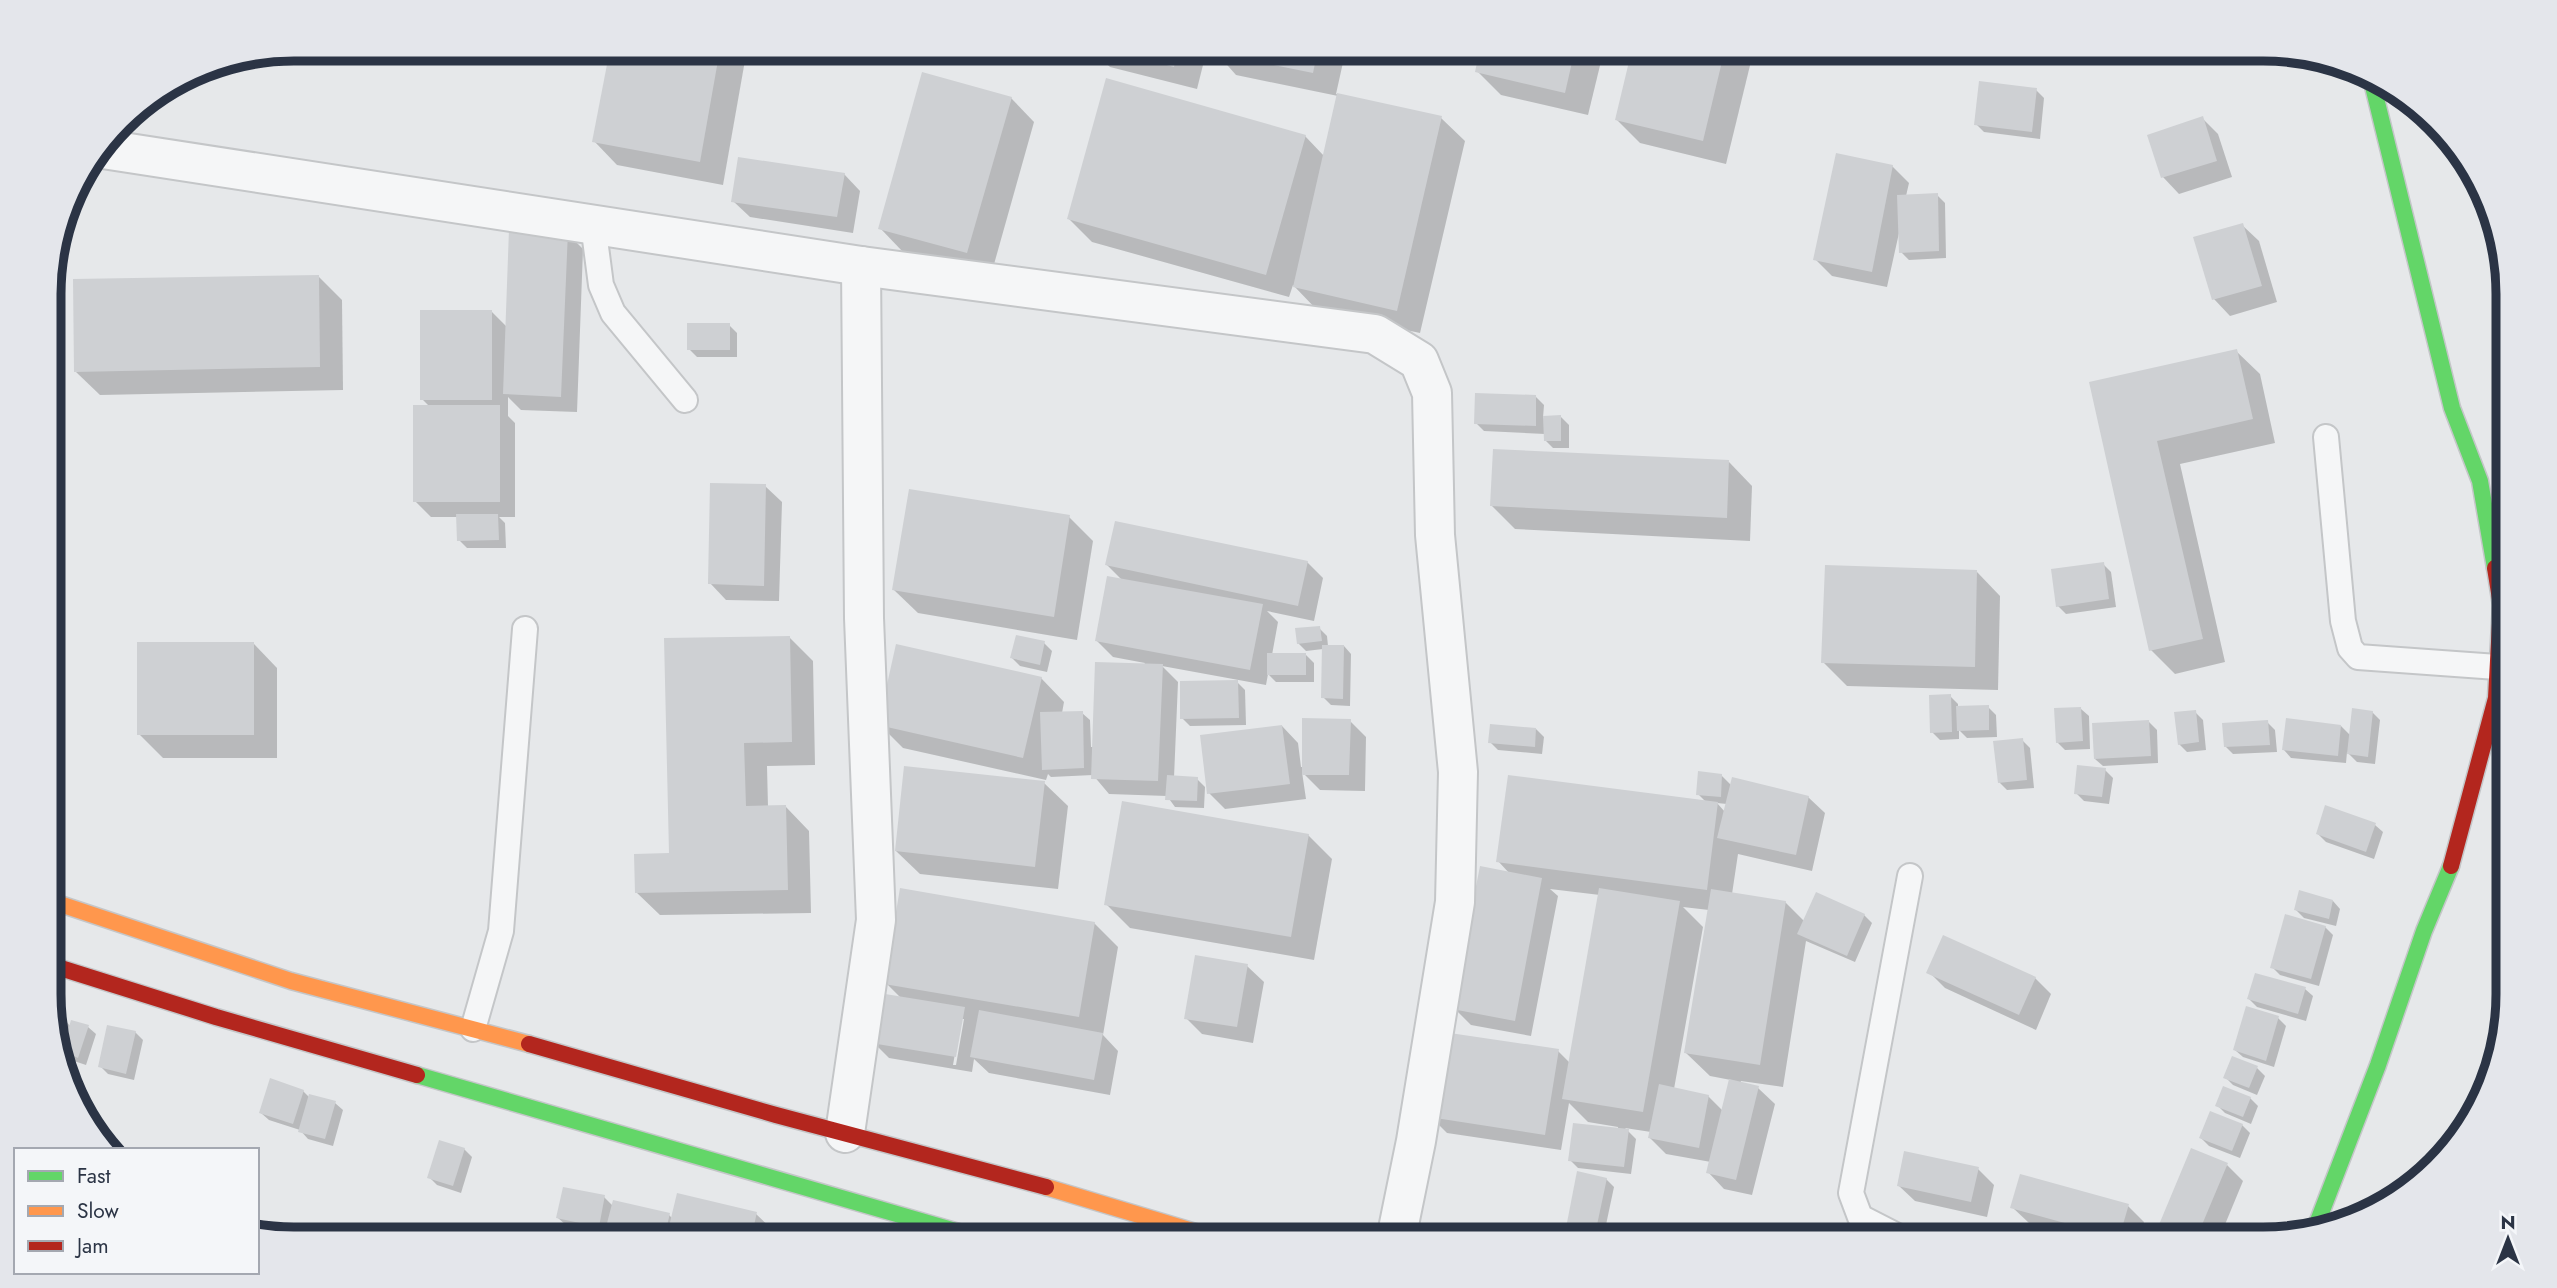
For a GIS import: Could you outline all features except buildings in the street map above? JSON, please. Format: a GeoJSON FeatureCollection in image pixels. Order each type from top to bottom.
{"type":"FeatureCollection","features":[{"type":"Feature","properties":{"kind":"main road"},"geometry":{"type":"LineString","coordinates":[[2374,90],[2452,408],[2480,481],[2496,575]]}},
{"type":"Feature","properties":{"kind":"main road"},"geometry":{"type":"LineString","coordinates":[[2319,1219],[2378,1065],[2424,931],[2454,858],[2496,698]]}},
{"type":"Feature","properties":{"kind":"main road"},"geometry":{"type":"LineString","coordinates":[[61,904],[291,981],[1036,1184],[1178,1227]]}},
{"type":"Feature","properties":{"kind":"main road"},"geometry":{"type":"LineString","coordinates":[[61,968],[216,1017],[940,1227]]}},
{"type":"Feature","properties":{"kind":"street"},"geometry":{"type":"LineString","coordinates":[[111,150],[862,266],[1375,334],[1419,361],[1432,393],[1435,536],[1458,772],[1456,876],[1455,902],[1440,1002],[1399,1226]]}},
{"type":"Feature","properties":{"kind":"street"},"geometry":{"type":"LineString","coordinates":[[845,1133],[876,920],[864,618],[862,266]]}},
{"type":"Feature","properties":{"kind":"lane"},"geometry":{"type":"LineString","coordinates":[[593,225],[601,285],[613,313],[685,400]]}},
{"type":"Feature","properties":{"kind":"lane"},"geometry":{"type":"LineString","coordinates":[[2326,437],[2343,621],[2350,648],[2358,657],[2496,667]]}},
{"type":"Feature","properties":{"kind":"lane"},"geometry":{"type":"LineString","coordinates":[[473,1029],[501,930],[525,629]]}},
{"type":"Feature","properties":{"kind":"lane"},"geometry":{"type":"LineString","coordinates":[[1878,1226],[1860,1217],[1851,1193],[1910,876]]}},
{"type":"Feature","properties":{"kind":"traffic: fast"},"geometry":{"type":"LineString","coordinates":[[2374,90],[2452,408],[2480,481],[2495,568]]}},
{"type":"Feature","properties":{"kind":"traffic: fast"},"geometry":{"type":"LineString","coordinates":[[2319,1219],[2378,1065],[2424,931],[2451,866]]}},
{"type":"Feature","properties":{"kind":"traffic: fast"},"geometry":{"type":"LineString","coordinates":[[417,1075],[940,1227]]}},
{"type":"Feature","properties":{"kind":"traffic: slow"},"geometry":{"type":"LineString","coordinates":[[61,904],[291,981],[529,1044]]}},
{"type":"Feature","properties":{"kind":"traffic: slow"},"geometry":{"type":"LineString","coordinates":[[1046,1187],[1178,1227]]}},
{"type":"Feature","properties":{"kind":"traffic: jam"},"geometry":{"type":"LineString","coordinates":[[2495,568],[2496,574]]}},
{"type":"Feature","properties":{"kind":"traffic: jam"},"geometry":{"type":"LineString","coordinates":[[2451,866],[2496,698]]}},
{"type":"Feature","properties":{"kind":"traffic: jam"},"geometry":{"type":"LineString","coordinates":[[61,968],[216,1017],[417,1075]]}},
{"type":"Feature","properties":{"kind":"traffic: jam"},"geometry":{"type":"LineString","coordinates":[[529,1044],[776,1115],[1046,1187]]}}]}
